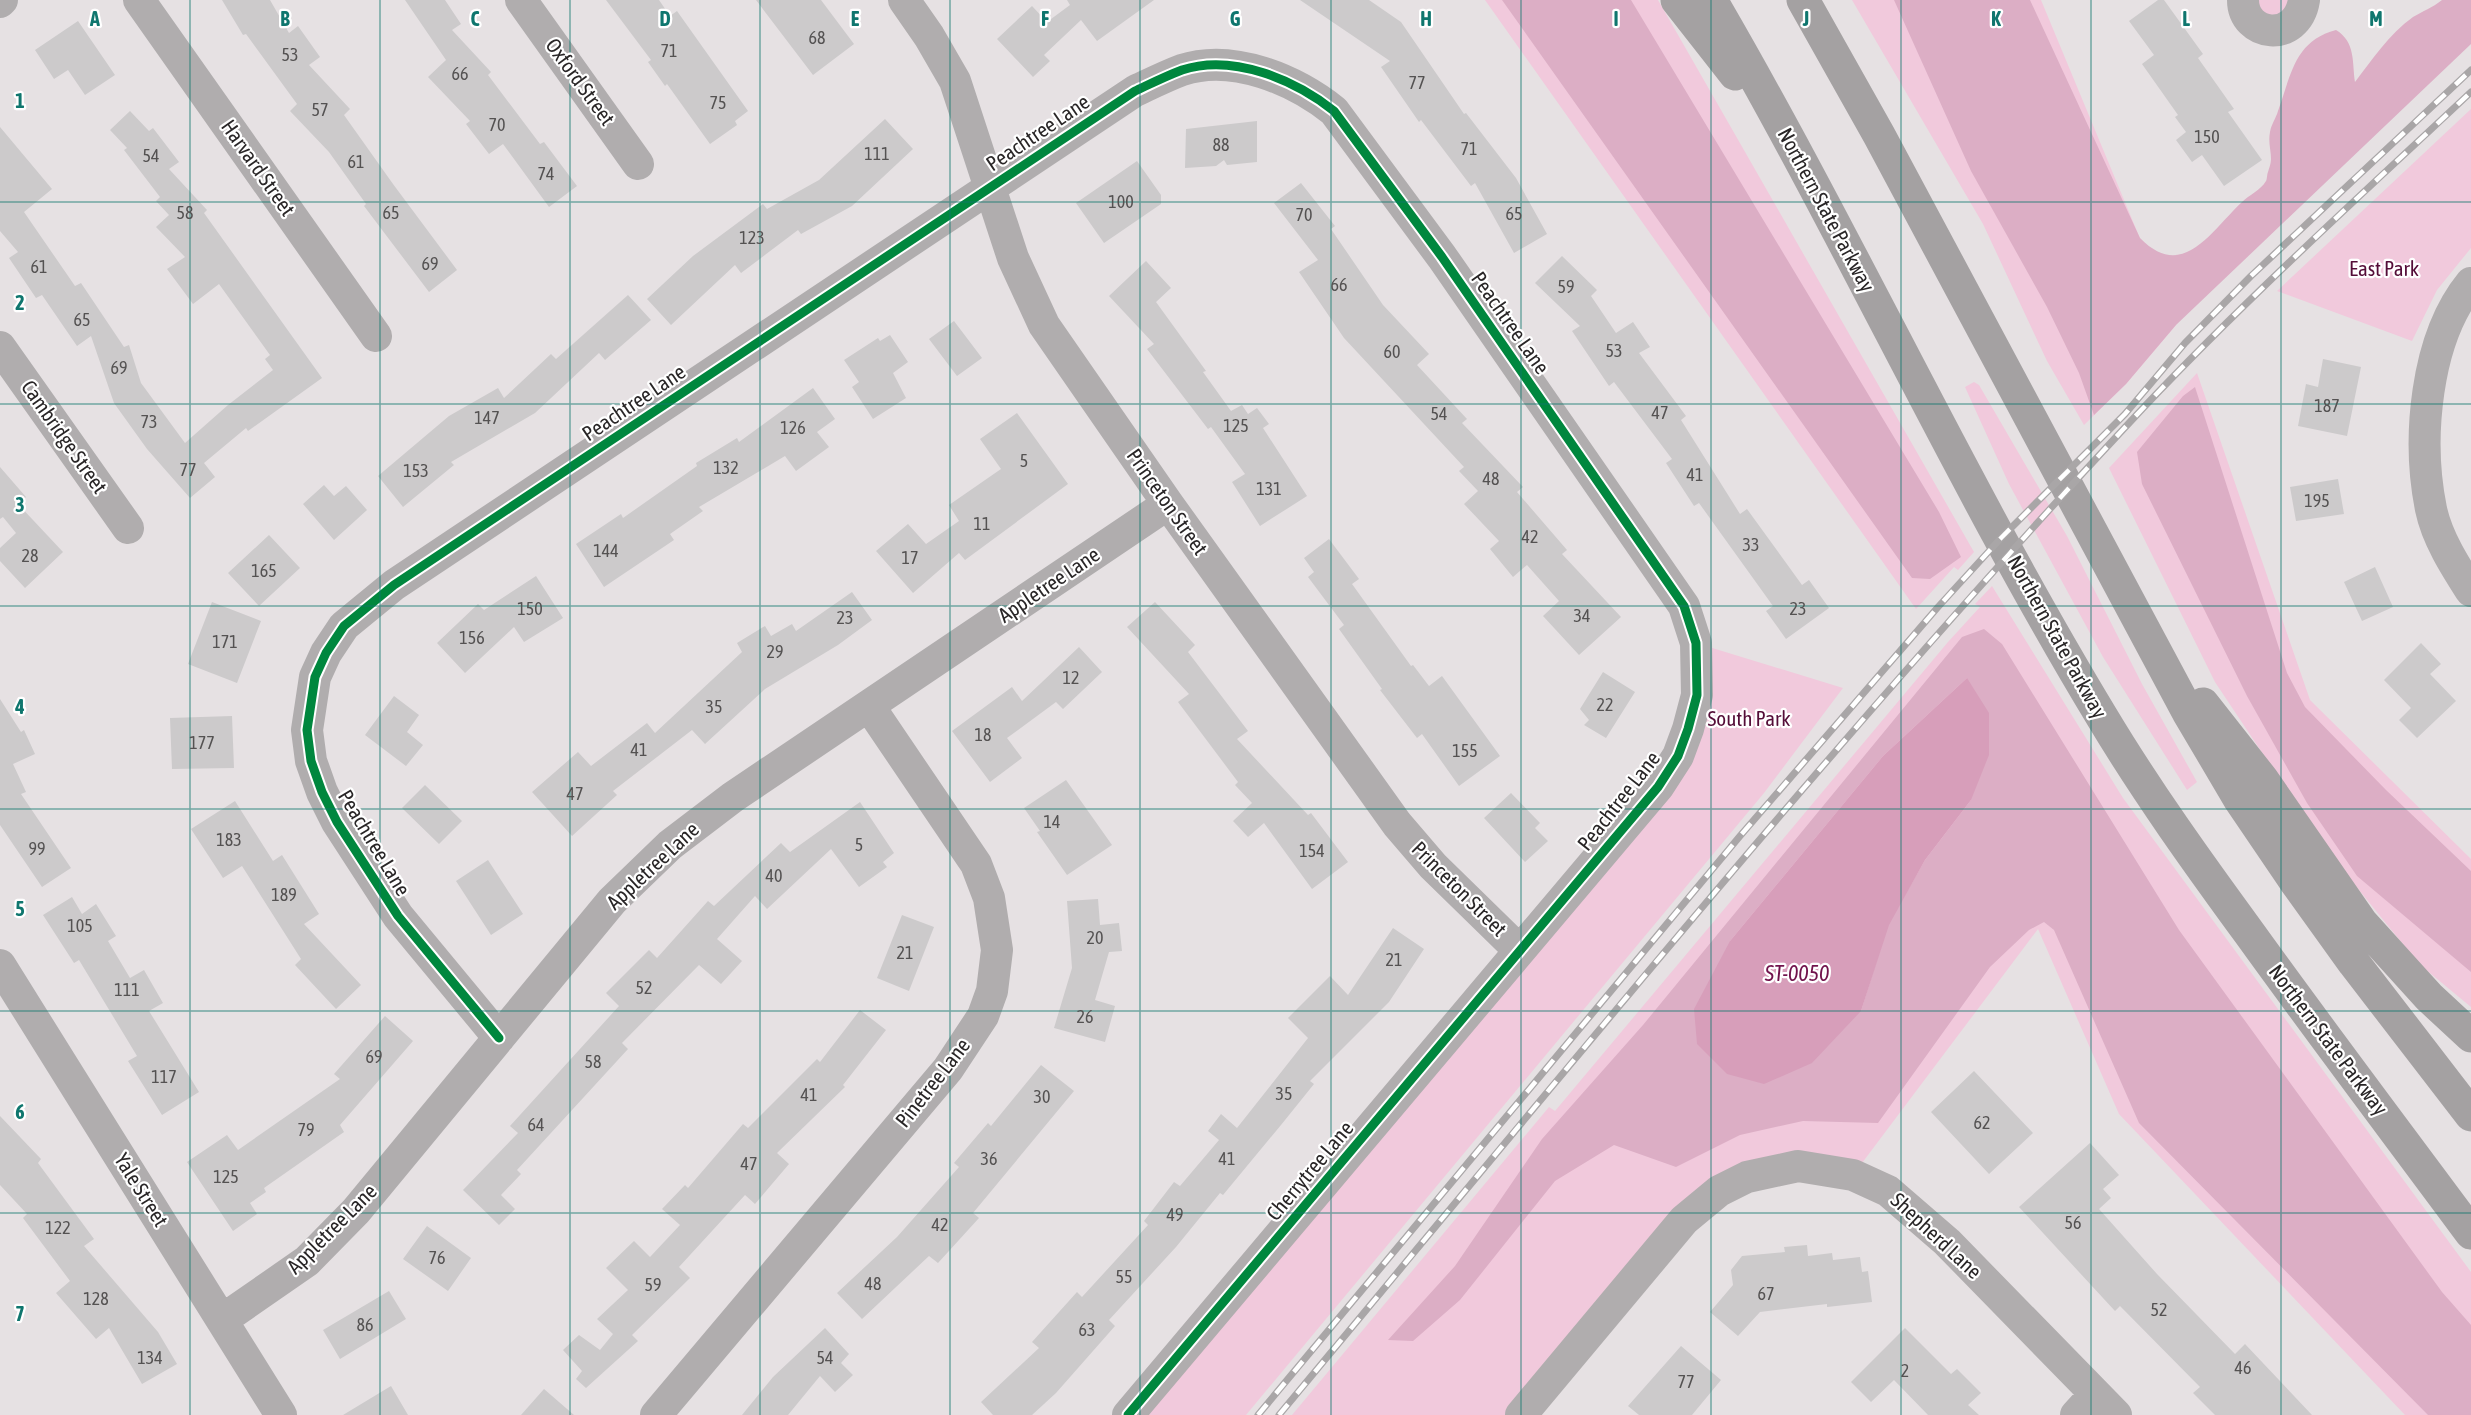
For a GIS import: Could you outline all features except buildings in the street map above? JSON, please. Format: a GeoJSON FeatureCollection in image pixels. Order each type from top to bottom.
{"type":"FeatureCollection","features":[{"type":"Feature","properties":{"kind":"highway"},"geometry":{"type":"LineString","coordinates":[[1677,0],[1683,11],[1786,136]]}},
{"type":"Feature","properties":{"kind":"highway","name":"Northern State Parkway"},"geometry":{"type":"LineString","coordinates":[[1711,0],[1988,515],[2108,727],[2157,804],[2218,891],[2471,1233]]}},
{"type":"Feature","properties":{"kind":"highway"},"geometry":{"type":"LineString","coordinates":[[1803,0],[1879,135],[2188,712],[2246,809],[2354,963],[2471,1115]]}},
{"type":"Feature","properties":{"kind":"highway"},"geometry":{"type":"LineString","coordinates":[[2142,625],[2262,779],[2361,922],[2429,997],[2471,1036]]}},
{"type":"Feature","properties":{"kind":"street","name":"Harvard Street"},"geometry":{"type":"LineString","coordinates":[[139,0],[376,336]]}},
{"type":"Feature","properties":{"kind":"street","name":"Oxford Street"},"geometry":{"type":"LineString","coordinates":[[521,0],[638,164]]}},
{"type":"Feature","properties":{"kind":"street","name":"Princeton Street"},"geometry":{"type":"LineString","coordinates":[[904,0],[929,36],[955,81],[1013,258],[1044,325],[1168,504],[1397,824],[1432,866],[1519,950]]}},
{"type":"Feature","properties":{"kind":"street"},"geometry":{"type":"LineString","coordinates":[[2243,0],[2247,15],[2254,23],[2273,31],[2283,30],[2292,25],[2298,18],[2304,0]]}},
{"type":"Feature","properties":{"kind":"street","name":"Peachtree Lane"},"geometry":{"type":"LineString","coordinates":[[499,1038],[398,916],[337,822],[322,792],[311,761],[307,730],[315,677],[326,653],[344,626],[394,585],[1135,91],[1183,70],[1213,65],[1266,72],[1314,96],[1334,111],[1442,257],[1684,606],[1696,643],[1697,695],[1678,756],[1658,787],[1519,950]]}},
{"type":"Feature","properties":{"kind":"street"},"geometry":{"type":"LineString","coordinates":[[2471,283],[2446,326],[2428,387],[2423,441],[2431,510],[2452,561],[2471,591]]}},
{"type":"Feature","properties":{"kind":"street","name":"Cambridge Street"},"geometry":{"type":"LineString","coordinates":[[0,347],[128,528]]}},
{"type":"Feature","properties":{"kind":"street","name":"Appletree Lane"},"geometry":{"type":"LineString","coordinates":[[222,1320],[291,1273],[332,1237],[612,902],[670,845],[733,797],[1168,504]]}},
{"type":"Feature","properties":{"kind":"street","name":"Pinetree Lane"},"geometry":{"type":"LineString","coordinates":[[656,1415],[948,1069],[983,1016],[992,991],[997,950],[989,898],[975,864],[869,706]]}},
{"type":"Feature","properties":{"kind":"street","name":"Cherrytree Lane"},"geometry":{"type":"LineString","coordinates":[[1128,1415],[1519,950]]}},
{"type":"Feature","properties":{"kind":"street","name":"Yale Street"},"geometry":{"type":"LineString","coordinates":[[0,965],[281,1415]]}},
{"type":"Feature","properties":{"kind":"street","name":"Shepherd Lane"},"geometry":{"type":"LineString","coordinates":[[1521,1415],[1684,1220],[1719,1191],[1747,1177],[1798,1166],[1853,1175],[1888,1191],[1947,1242],[2096,1408]]}},
{"type":"Feature","properties":{"kind":"green space"},"geometry":{"type":"Polygon","coordinates":[[[1485,0],[1658,0],[1974,552],[1958,570],[1954,567],[1916,609],[1485,0]]]}},
{"type":"Feature","properties":{"kind":"green space"},"geometry":{"type":"Polygon","coordinates":[[[1852,0],[2041,0],[2176,325],[2126,384],[2084,425],[2047,361],[1983,224],[1852,0]]]}},
{"type":"Feature","properties":{"kind":"green space"},"geometry":{"type":"Polygon","coordinates":[[[2250,0],[2299,0],[2275,25],[2250,0]]]}},
{"type":"Feature","properties":{"kind":"green space","name":"East Park"},"geometry":{"type":"Polygon","coordinates":[[[2471,109],[2471,248],[2437,290],[2412,341],[2277,291],[2471,109]]]}},
{"type":"Feature","properties":{"kind":"green space"},"geometry":{"type":"Polygon","coordinates":[[[2197,373],[2310,700],[2471,859],[2471,1007],[2419,964],[2329,853],[2215,682],[2109,468],[2197,373]]]}},
{"type":"Feature","properties":{"kind":"green space"},"geometry":{"type":"Polygon","coordinates":[[[1974,382],[1979,385],[2067,536],[2142,684],[2197,782],[2187,790],[2103,657],[2009,484],[1965,387],[1974,382]]]}},
{"type":"Feature","properties":{"kind":"green space"},"geometry":{"type":"Polygon","coordinates":[[[1992,586],[2123,798],[2471,1272],[2471,1415],[2405,1415],[2119,1114],[2038,929],[1856,1171],[1751,1171],[1521,1415],[1292,1415],[1549,1107],[1555,1111],[1948,642],[1980,607],[1975,604],[1992,586]]]}},
{"type":"Feature","properties":{"kind":"green space","name":"South Park"},"geometry":{"type":"Polygon","coordinates":[[[1696,643],[1843,688],[1764,793],[1246,1415],[1128,1415],[1658,787],[1696,643]]]}},
{"type":"Feature","properties":{"kind":"shaded area"},"geometry":{"type":"Polygon","coordinates":[[[1502,0],[1631,0],[1939,512],[1961,557],[1930,579],[1912,578],[1502,0]]]}},
{"type":"Feature","properties":{"kind":"shaded area"},"geometry":{"type":"Polygon","coordinates":[[[1894,0],[2030,0],[2140,238],[2155,250],[2170,255],[2183,254],[2196,247],[2266,181],[2271,161],[2269,139],[2271,127],[2296,62],[2311,42],[2336,30],[2342,35],[2352,53],[2355,82],[2389,39],[2413,17],[2442,0],[2471,0],[2471,44],[2176,325],[2126,384],[2094,415],[2079,373],[2047,307],[1971,171],[1894,0]]]}},
{"type":"Feature","properties":{"kind":"shaded area"},"geometry":{"type":"Polygon","coordinates":[[[2195,387],[2287,673],[2305,707],[2386,790],[2471,871],[2471,972],[2357,876],[2307,803],[2247,696],[2142,484],[2137,452],[2183,396],[2195,387]]]}},
{"type":"Feature","properties":{"kind":"shaded area"},"geometry":{"type":"Polygon","coordinates":[[[1984,629],[2002,644],[2179,930],[2442,1292],[2471,1325],[2471,1415],[2428,1415],[2139,1123],[2054,930],[2044,922],[2029,930],[1990,967],[1878,1123],[1803,1121],[1740,1135],[1676,1167],[1614,1145],[1555,1181],[1460,1300],[1413,1341],[1388,1340],[1455,1266],[1542,1139],[1643,1025],[1962,637],[1984,629]],[[1967,678],[1883,756],[1730,941],[1861,1011],[1888,925],[1925,860],[1971,800],[1967,678]]]}},
{"type":"Feature","properties":{"kind":"water","name":"ST-0050"},"geometry":{"type":"Polygon","coordinates":[[[1967,678],[1989,713],[1989,755],[1971,800],[1925,860],[1889,925],[1861,1011],[1812,1063],[1764,1084],[1727,1074],[1697,1044],[1694,1009],[1730,941],[1883,756],[1967,678]]]}},
{"type":"Feature","properties":{"kind":"railway"},"geometry":{"type":"LineString","coordinates":[[1258,1415],[1740,836],[1938,607],[2001,538],[2125,414],[2185,343],[2251,276],[2471,70]]}},
{"type":"Feature","properties":{"kind":"railway"},"geometry":{"type":"LineString","coordinates":[[1279,1415],[1698,912],[1911,665],[2020,543],[2171,379],[2298,254],[2471,92]]}},
{"type":"Feature","properties":{"kind":"cycle path"},"geometry":{"type":"LineString","coordinates":[[499,1038],[398,916],[337,822],[322,792],[311,761],[307,730],[315,677],[326,653],[344,626],[394,585],[1135,91],[1182,70],[1222,65],[1262,72],[1301,89],[1334,111],[1442,257],[1684,606],[1696,643],[1697,695],[1678,756],[1658,787],[1128,1415]]}}]}
